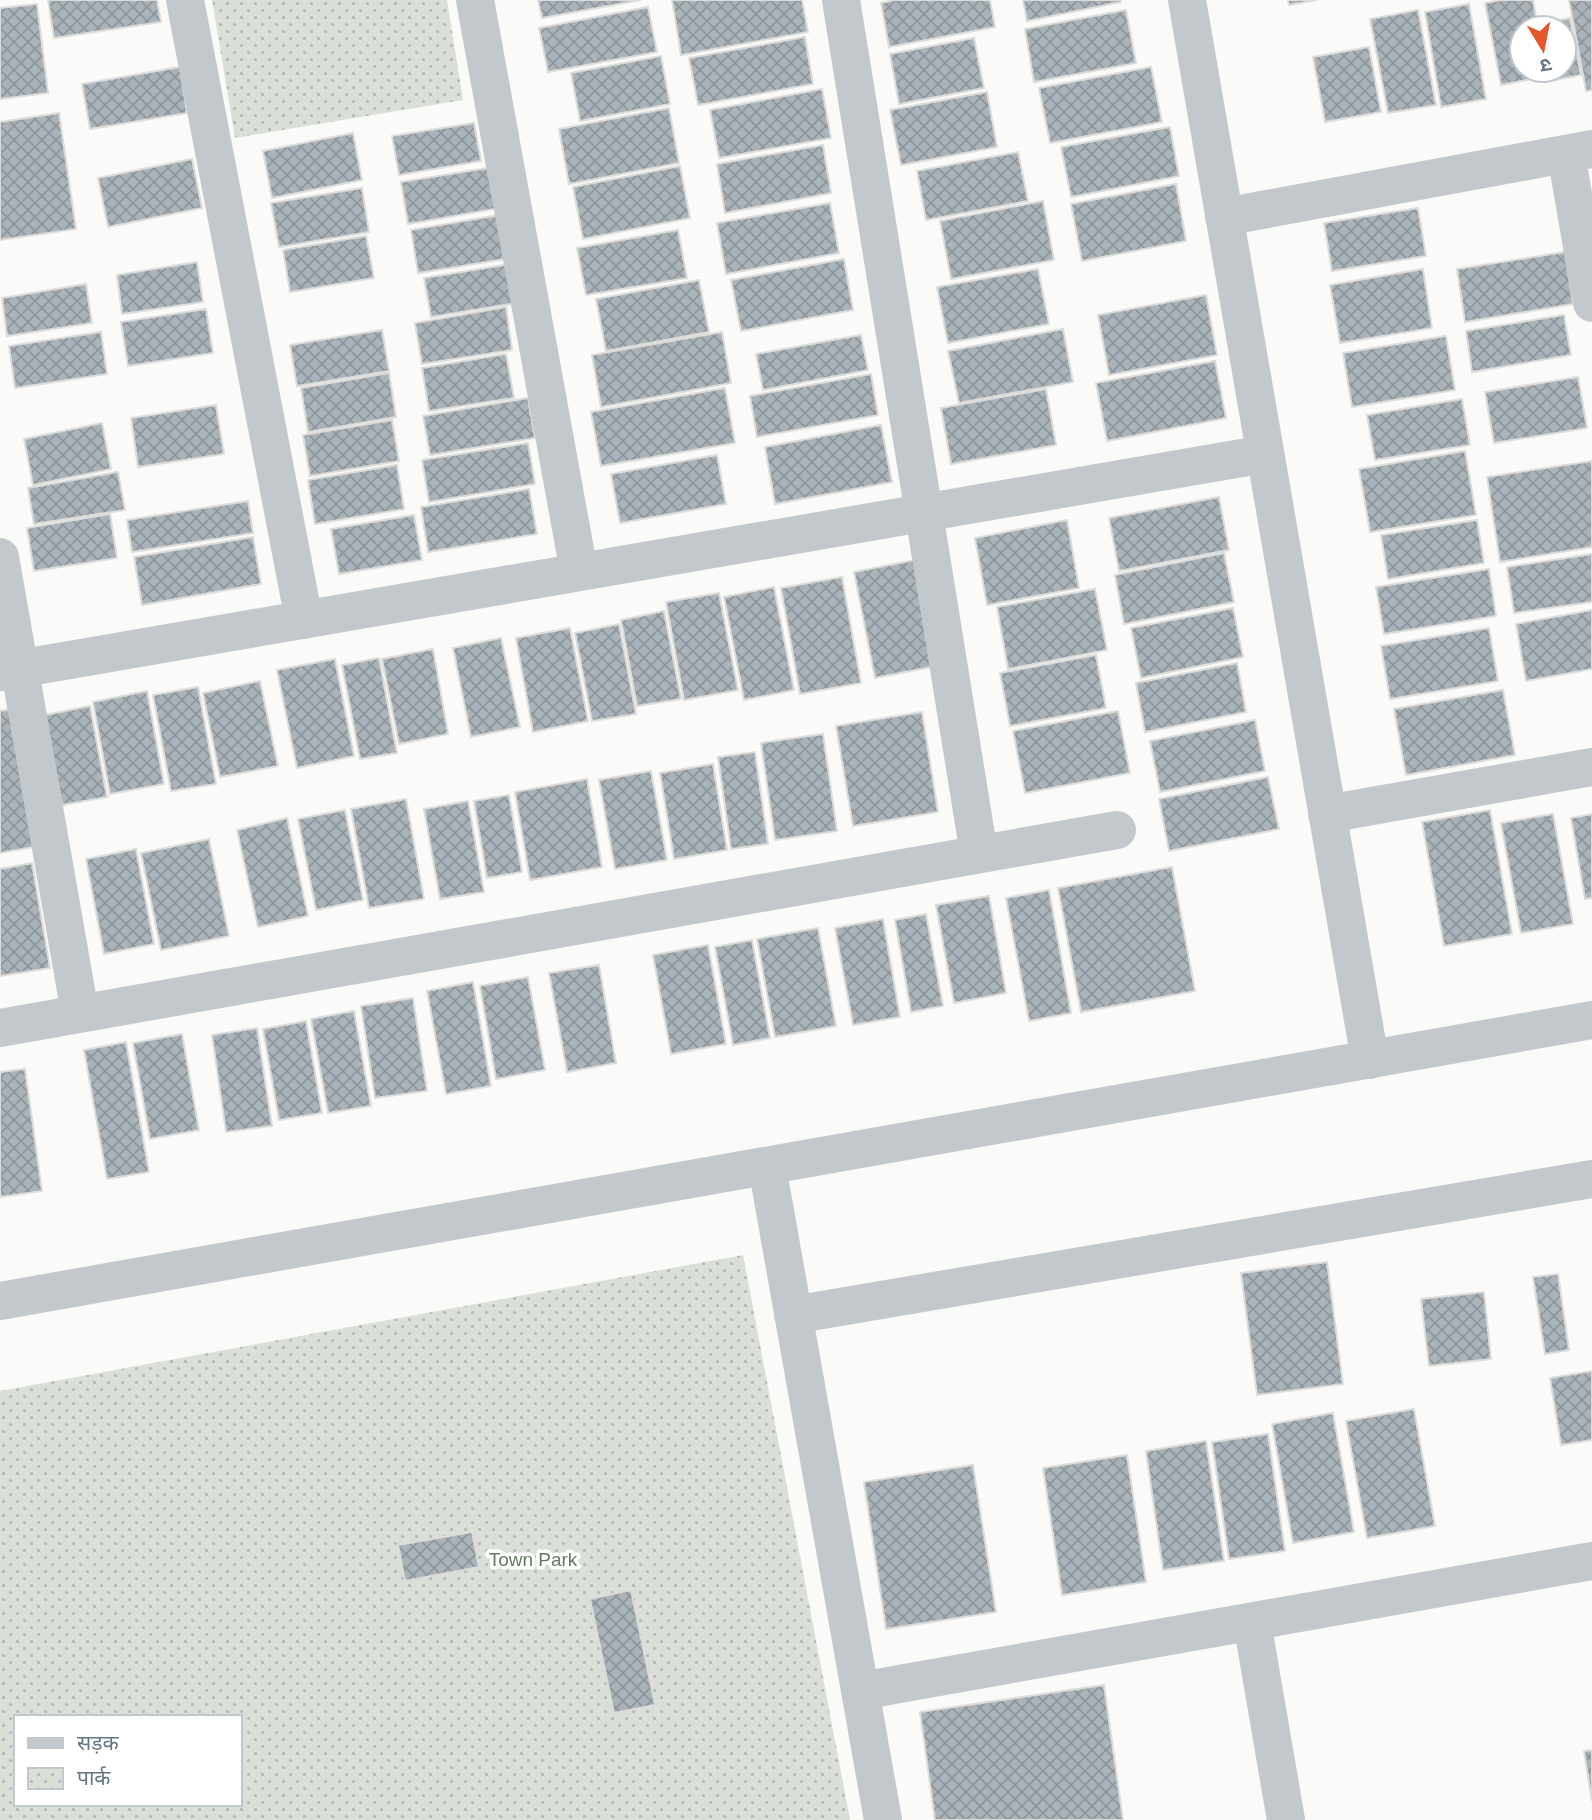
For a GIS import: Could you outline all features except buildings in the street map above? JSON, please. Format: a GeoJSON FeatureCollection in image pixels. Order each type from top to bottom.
{"type":"FeatureCollection","features":[{"type":"Feature","properties":{"kind":"street"},"geometry":{"type":"LineString","coordinates":[[185,0],[304,620]]}},
{"type":"Feature","properties":{"kind":"street"},"geometry":{"type":"LineString","coordinates":[[475,0],[579,572]]}},
{"type":"Feature","properties":{"kind":"street"},"geometry":{"type":"LineString","coordinates":[[841,0],[979,854]]}},
{"type":"Feature","properties":{"kind":"street"},"geometry":{"type":"LineString","coordinates":[[1187,0],[1370,1060]]}},
{"type":"Feature","properties":{"kind":"street"},"geometry":{"type":"LineString","coordinates":[[1224,217],[1579,152],[1592,303]]}},
{"type":"Feature","properties":{"kind":"street"},"geometry":{"type":"LineString","coordinates":[[10,670],[1265,454]]}},
{"type":"Feature","properties":{"kind":"street"},"geometry":{"type":"LineString","coordinates":[[0,557],[10,670],[80,1013]]}},
{"type":"Feature","properties":{"kind":"street"},"geometry":{"type":"LineString","coordinates":[[1327,814],[1592,767]]}},
{"type":"Feature","properties":{"kind":"street"},"geometry":{"type":"LineString","coordinates":[[0,1028],[1117,830]]}},
{"type":"Feature","properties":{"kind":"street"},"geometry":{"type":"LineString","coordinates":[[0,1301],[1592,1020]]}},
{"type":"Feature","properties":{"kind":"street"},"geometry":{"type":"LineString","coordinates":[[767,1166],[883,1820]]}},
{"type":"Feature","properties":{"kind":"street"},"geometry":{"type":"LineString","coordinates":[[793,1315],[1592,1179]]}},
{"type":"Feature","properties":{"kind":"street"},"geometry":{"type":"LineString","coordinates":[[860,1691],[1592,1561]]}},
{"type":"Feature","properties":{"kind":"street"},"geometry":{"type":"LineString","coordinates":[[1252,1622],[1286,1820]]}},
{"type":"Feature","properties":{"kind":"green space"},"geometry":{"type":"Polygon","coordinates":[[[212,0],[447,0],[463,100],[235,138],[212,0]]]}},
{"type":"Feature","properties":{"kind":"green space","name":"Town Park"},"geometry":{"type":"Polygon","coordinates":[[[743,1255],[850,1820],[0,1820],[0,1391],[743,1255]]]}}]}
